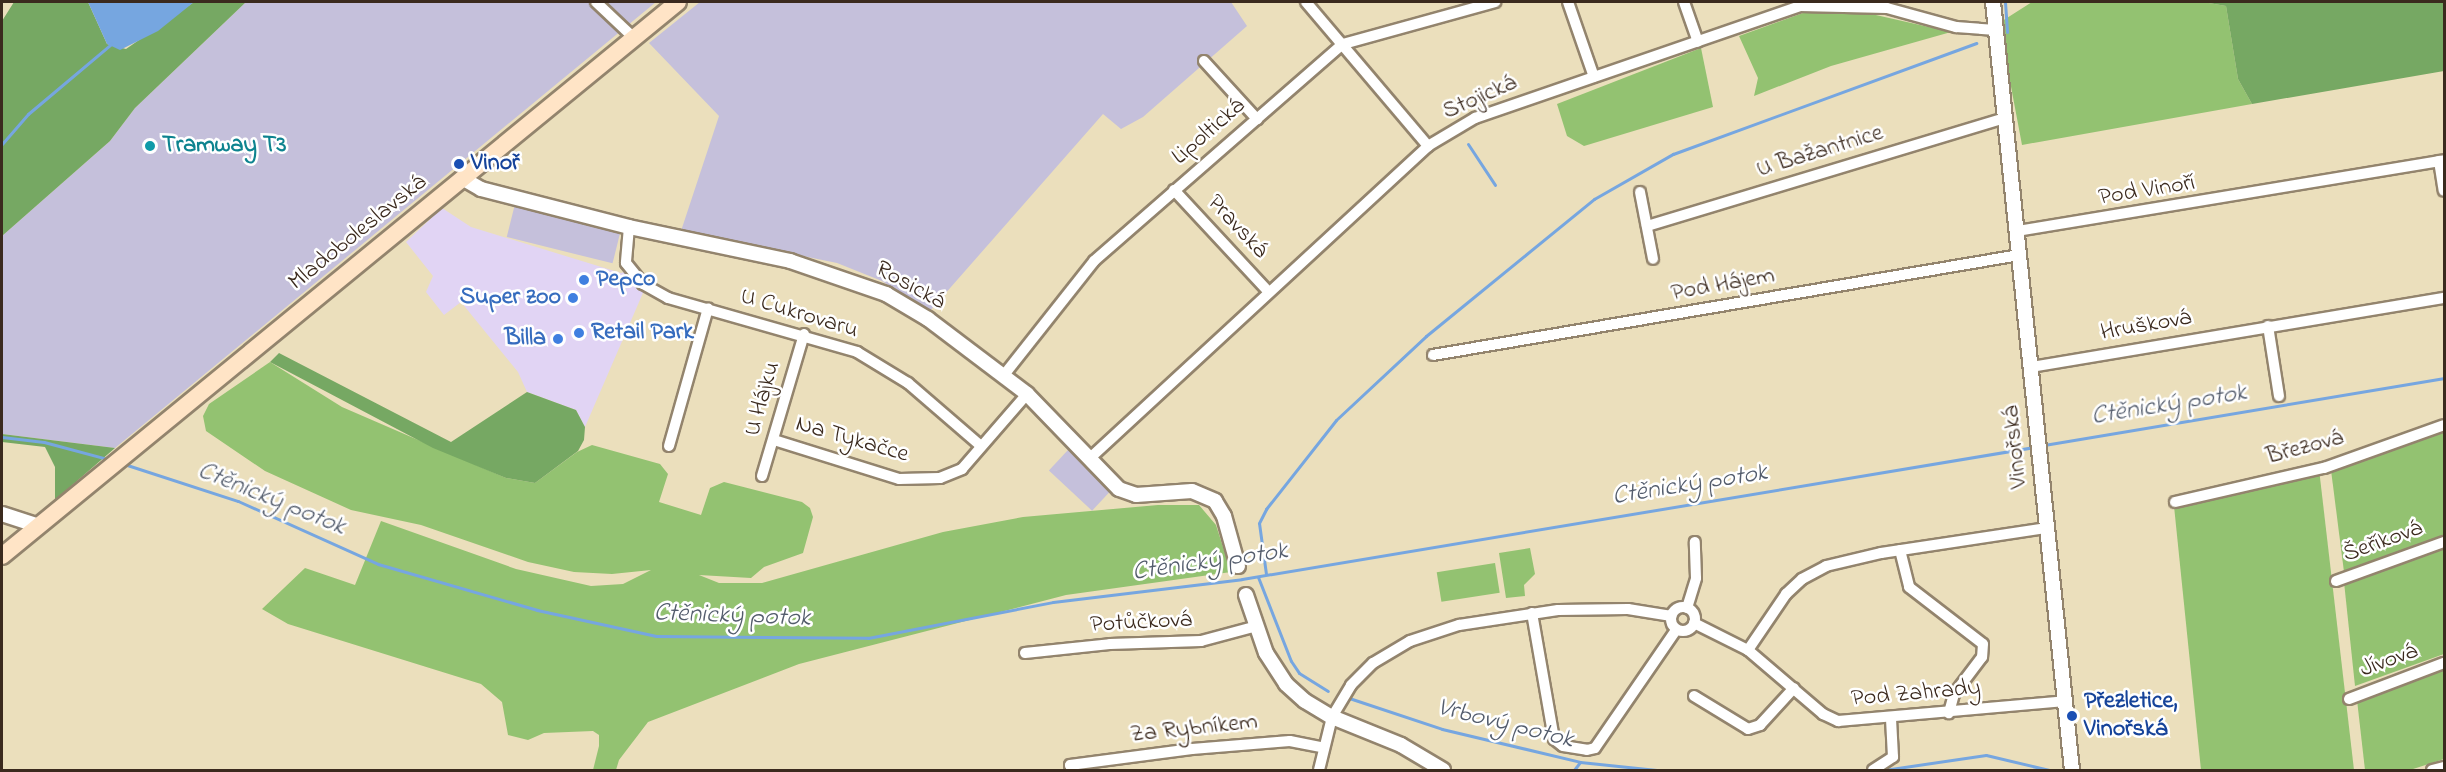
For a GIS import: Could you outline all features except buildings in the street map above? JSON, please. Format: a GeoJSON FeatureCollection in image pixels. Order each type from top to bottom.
{"type":"FeatureCollection","features":[{"type":"Feature","properties":{"kind":"main road","name":"Mladoboleslavská"},"geometry":{"type":"LineString","coordinates":[[2,556],[678,2]]}},
{"type":"Feature","properties":{"kind":"street"},"geometry":{"type":"LineString","coordinates":[[596,2],[634,38]]}},
{"type":"Feature","properties":{"kind":"street"},"geometry":{"type":"LineString","coordinates":[[1306,2],[1428,146]]}},
{"type":"Feature","properties":{"kind":"street","name":"Lipoltická"},"geometry":{"type":"LineString","coordinates":[[1004,375],[1094,261],[1343,44],[1495,2]]}},
{"type":"Feature","properties":{"kind":"street"},"geometry":{"type":"LineString","coordinates":[[1568,2],[1594,77]]}},
{"type":"Feature","properties":{"kind":"street"},"geometry":{"type":"LineString","coordinates":[[1684,2],[1698,42]]}},
{"type":"Feature","properties":{"kind":"street","name":"Vinořská"},"geometry":{"type":"LineString","coordinates":[[1993,2],[2072,771]]}},
{"type":"Feature","properties":{"kind":"street","name":"Stojická"},"geometry":{"type":"LineString","coordinates":[[1089,459],[1268,291],[1428,146],[1475,118],[1698,42],[1799,4],[1887,8],[1956,27],[1996,30]]}},
{"type":"Feature","properties":{"kind":"street"},"geometry":{"type":"LineString","coordinates":[[1204,61],[1257,119]]}},
{"type":"Feature","properties":{"kind":"street","name":"U Bažantnice"},"geometry":{"type":"LineString","coordinates":[[1647,226],[2005,118]]}},
{"type":"Feature","properties":{"kind":"street"},"geometry":{"type":"LineString","coordinates":[[2442,160],[2445,191]]}},
{"type":"Feature","properties":{"kind":"street","name":"Pod Vinoří"},"geometry":{"type":"LineString","coordinates":[[2016,231],[2284,189],[2442,160]]}},
{"type":"Feature","properties":{"kind":"street","name":"Rosická"},"geometry":{"type":"LineString","coordinates":[[462,178],[481,189],[629,227],[836,274],[886,294],[928,319],[1028,394],[1089,459],[1127,492],[1181,491],[1209,497],[1224,516],[1238,566]]}},
{"type":"Feature","properties":{"kind":"street","name":"Pravská"},"geometry":{"type":"LineString","coordinates":[[1174,190],[1268,291]]}},
{"type":"Feature","properties":{"kind":"street"},"geometry":{"type":"LineString","coordinates":[[1640,192],[1653,259]]}},
{"type":"Feature","properties":{"kind":"street","name":"U Cukrovaru"},"geometry":{"type":"LineString","coordinates":[[629,227],[626,263],[643,284],[668,298],[804,334],[857,352],[908,384],[981,446]]}},
{"type":"Feature","properties":{"kind":"street","name":"Pod Hájem"},"geometry":{"type":"LineString","coordinates":[[1433,355],[2019,255]]}},
{"type":"Feature","properties":{"kind":"street","name":"Hrušková"},"geometry":{"type":"LineString","coordinates":[[2031,366],[2445,298]]}},
{"type":"Feature","properties":{"kind":"street"},"geometry":{"type":"LineString","coordinates":[[669,446],[708,308]]}},
{"type":"Feature","properties":{"kind":"street"},"geometry":{"type":"LineString","coordinates":[[2268,326],[2279,396]]}},
{"type":"Feature","properties":{"kind":"street","name":"U Hájku"},"geometry":{"type":"LineString","coordinates":[[762,476],[804,334]]}},
{"type":"Feature","properties":{"kind":"street","name":"Na Tykačce"},"geometry":{"type":"LineString","coordinates":[[774,440],[899,478],[949,475],[962,469],[1028,394]]}},
{"type":"Feature","properties":{"kind":"street","name":"Březová"},"geometry":{"type":"LineString","coordinates":[[2175,502],[2324,468],[2445,426]]}},
{"type":"Feature","properties":{"kind":"street"},"geometry":{"type":"LineString","coordinates":[[2,514],[38,526]]}},
{"type":"Feature","properties":{"kind":"street"},"geometry":{"type":"LineString","coordinates":[[1748,650],[1786,594],[1802,579],[1826,566],[1900,550],[2047,528]]}},
{"type":"Feature","properties":{"kind":"street"},"geometry":{"type":"LineString","coordinates":[[1688,608],[1696,578],[1695,542]]}},
{"type":"Feature","properties":{"kind":"street","name":"Šeříková"},"geometry":{"type":"LineString","coordinates":[[2336,581],[2445,542]]}},
{"type":"Feature","properties":{"kind":"street"},"geometry":{"type":"LineString","coordinates":[[1900,550],[1909,587],[1983,644],[1982,657],[1954,694],[1949,713]]}},
{"type":"Feature","properties":{"kind":"street"},"geometry":{"type":"LineString","coordinates":[[1246,595],[1266,653],[1287,684],[1332,717],[1401,745],[1443,771]]}},
{"type":"Feature","properties":{"kind":"street"},"geometry":{"type":"LineString","coordinates":[[1318,771],[1322,747],[1332,717],[1360,675],[1392,650],[1459,625],[1532,613],[1617,608],[1671,616]]}},
{"type":"Feature","properties":{"kind":"street"},"geometry":{"type":"LineString","coordinates":[[1671,616],[1677,608],[1688,608],[1695,616],[1695,623],[1687,631],[1676,630]]}},
{"type":"Feature","properties":{"kind":"street"},"geometry":{"type":"LineString","coordinates":[[1532,613],[1554,739],[1563,746],[1590,750],[1601,738],[1676,630]]}},
{"type":"Feature","properties":{"kind":"street"},"geometry":{"type":"LineString","coordinates":[[1671,616],[1676,630]]}},
{"type":"Feature","properties":{"kind":"street","name":"Pod Zahrady"},"geometry":{"type":"LineString","coordinates":[[1695,623],[1748,650],[1823,714],[1838,721],[1892,719],[2065,701]]}},
{"type":"Feature","properties":{"kind":"street","name":"Potůčková"},"geometry":{"type":"LineString","coordinates":[[1026,653],[1110,644],[1201,641],[1257,626]]}},
{"type":"Feature","properties":{"kind":"street","name":"Jívová"},"geometry":{"type":"LineString","coordinates":[[2349,699],[2445,663]]}},
{"type":"Feature","properties":{"kind":"street"},"geometry":{"type":"LineString","coordinates":[[1694,696],[1748,729],[1760,725],[1794,688]]}},
{"type":"Feature","properties":{"kind":"street"},"geometry":{"type":"LineString","coordinates":[[1873,770],[1893,757],[1892,719]]}},
{"type":"Feature","properties":{"kind":"street","name":"Za Rybníkem"},"geometry":{"type":"LineString","coordinates":[[1071,768],[1290,741],[1322,747]]}},
{"type":"Feature","properties":{"kind":"street"},"geometry":{"type":"LineString","coordinates":[[2432,771],[2445,767]]}},
{"type":"Feature","properties":{"kind":"shaded area"},"geometry":{"type":"Polygon","coordinates":[[[246,2],[656,2],[115,448],[2,434],[2,236],[110,141],[135,108],[246,2]]]}},
{"type":"Feature","properties":{"kind":"shaded area"},"geometry":{"type":"Polygon","coordinates":[[[700,2],[1231,2],[1247,26],[1143,117],[1121,129],[1103,114],[929,312],[882,281],[837,263],[681,231],[719,116],[649,43],[700,2]]]}},
{"type":"Feature","properties":{"kind":"shaded area"},"geometry":{"type":"Polygon","coordinates":[[[515,204],[621,230],[613,263],[507,237],[515,204]]]}},
{"type":"Feature","properties":{"kind":"shaded area"},"geometry":{"type":"Polygon","coordinates":[[[442,208],[471,227],[621,273],[636,268],[649,279],[585,427],[576,410],[527,392],[518,372],[461,302],[444,315],[426,292],[433,276],[406,242],[442,208]]]}},
{"type":"Feature","properties":{"kind":"shaded area"},"geometry":{"type":"Polygon","coordinates":[[[1068,450],[1111,490],[1092,511],[1049,470],[1068,450]]]}},
{"type":"Feature","properties":{"kind":"green space"},"geometry":{"type":"Polygon","coordinates":[[[14,2],[88,2],[107,44],[126,49],[194,2],[246,2],[135,108],[110,141],[2,236],[2,21],[14,2]]]}},
{"type":"Feature","properties":{"kind":"green space"},"geometry":{"type":"Polygon","coordinates":[[[2032,2],[2203,2],[2226,6],[2238,79],[2252,104],[2022,145],[1999,23],[2032,2]]]}},
{"type":"Feature","properties":{"kind":"green space"},"geometry":{"type":"Polygon","coordinates":[[[2203,2],[2444,2],[2444,71],[2252,104],[2238,79],[2226,6],[2203,2]]]}},
{"type":"Feature","properties":{"kind":"green space"},"geometry":{"type":"Polygon","coordinates":[[[1803,13],[1867,13],[1951,32],[1831,66],[1754,96],[1758,78],[1739,36],[1803,13]]]}},
{"type":"Feature","properties":{"kind":"green space"},"geometry":{"type":"Polygon","coordinates":[[[1701,48],[1713,107],[1584,146],[1567,136],[1557,104],[1701,48]]]}},
{"type":"Feature","properties":{"kind":"green space"},"geometry":{"type":"Polygon","coordinates":[[[279,353],[451,442],[527,392],[576,410],[585,427],[584,440],[578,451],[535,483],[506,478],[433,448],[270,362],[279,353]]]}},
{"type":"Feature","properties":{"kind":"green space"},"geometry":{"type":"Polygon","coordinates":[[[270,362],[342,407],[506,478],[535,483],[577,452],[592,445],[660,464],[668,474],[659,502],[701,515],[710,488],[724,482],[802,502],[810,508],[813,517],[803,553],[764,567],[751,578],[699,575],[719,583],[762,583],[943,532],[1023,517],[1158,505],[1199,505],[1216,525],[1231,572],[1066,595],[799,664],[648,722],[619,760],[616,770],[593,770],[599,746],[599,735],[593,731],[544,733],[528,740],[508,735],[502,702],[481,684],[288,624],[262,609],[305,568],[355,585],[381,521],[516,569],[591,586],[623,584],[651,570],[612,574],[574,572],[528,562],[421,525],[351,510],[265,471],[206,431],[203,416],[209,404],[270,362]]]}},
{"type":"Feature","properties":{"kind":"green space"},"geometry":{"type":"Polygon","coordinates":[[[2444,430],[2444,536],[2344,572],[2331,470],[2444,430]]]}},
{"type":"Feature","properties":{"kind":"green space"},"geometry":{"type":"Polygon","coordinates":[[[2,434],[115,448],[55,500],[55,467],[45,447],[2,442],[2,434]]]}},
{"type":"Feature","properties":{"kind":"green space"},"geometry":{"type":"Polygon","coordinates":[[[2319,469],[2354,770],[2201,770],[2174,506],[2319,469]]]}},
{"type":"Feature","properties":{"kind":"green space"},"geometry":{"type":"Polygon","coordinates":[[[2444,546],[2444,654],[2355,686],[2344,582],[2444,546]]]}},
{"type":"Feature","properties":{"kind":"green space"},"geometry":{"type":"Polygon","coordinates":[[[1530,548],[1535,574],[1524,585],[1525,596],[1506,598],[1499,553],[1530,548]]]}},
{"type":"Feature","properties":{"kind":"green space"},"geometry":{"type":"Polygon","coordinates":[[[1495,563],[1500,593],[1441,602],[1437,572],[1495,563]]]}},
{"type":"Feature","properties":{"kind":"green space"},"geometry":{"type":"Polygon","coordinates":[[[2444,669],[2444,759],[2410,770],[2365,770],[2357,700],[2444,669]]]}},
{"type":"Feature","properties":{"kind":"water"},"geometry":{"type":"Polygon","coordinates":[[[88,2],[194,2],[158,31],[120,50],[107,44],[88,2]]]}},
{"type":"Feature","properties":{"kind":"waterway"},"geometry":{"type":"LineString","coordinates":[[2005,2],[2007,32]]}},
{"type":"Feature","properties":{"kind":"waterway"},"geometry":{"type":"LineString","coordinates":[[1266,574],[1259,523],[1266,509],[1336,420],[1426,336],[1594,199],[1673,154],[1976,43]]}},
{"type":"Feature","properties":{"kind":"waterway"},"geometry":{"type":"LineString","coordinates":[[2,144],[28,114],[111,44]]}},
{"type":"Feature","properties":{"kind":"waterway"},"geometry":{"type":"LineString","coordinates":[[1468,144],[1495,185]]}},
{"type":"Feature","properties":{"kind":"waterway","name":"Ctěnický potok"},"geometry":{"type":"LineString","coordinates":[[2044,445],[2444,378]]}},
{"type":"Feature","properties":{"kind":"waterway","name":"Ctěnický potok"},"geometry":{"type":"LineString","coordinates":[[2,437],[44,442],[111,460]]}},
{"type":"Feature","properties":{"kind":"waterway","name":"Ctěnický potok"},"geometry":{"type":"LineString","coordinates":[[124,464],[238,501],[378,564],[537,610],[656,636],[868,638],[1053,602],[1242,579],[2034,447]]}},
{"type":"Feature","properties":{"kind":"waterway","name":"Vrbový potok"},"geometry":{"type":"LineString","coordinates":[[1258,577],[1291,661],[1299,673],[1328,691]]}},
{"type":"Feature","properties":{"kind":"waterway","name":"Vrbový potok"},"geometry":{"type":"LineString","coordinates":[[1349,698],[1442,729],[1580,762],[1657,770]]}},
{"type":"Feature","properties":{"kind":"waterway","name":"Vrbový potok"},"geometry":{"type":"LineString","coordinates":[[1884,770],[1986,755],[2049,770]]}},
{"type":"Feature","properties":{"kind":"waterway"},"geometry":{"type":"LineString","coordinates":[[1574,770],[1580,762]]}},
{"type":"Feature","properties":{"kind":"place","name":"Tramway T3"},"geometry":{"type":"Point","coordinates":[150,146]}},
{"type":"Feature","properties":{"kind":"place","name":"Vinoř"},"geometry":{"type":"Point","coordinates":[459,164]}},
{"type":"Feature","properties":{"kind":"place","name":"Pepco"},"geometry":{"type":"Point","coordinates":[584,280]}},
{"type":"Feature","properties":{"kind":"place","name":"Super zoo"},"geometry":{"type":"Point","coordinates":[573,298]}},
{"type":"Feature","properties":{"kind":"place","name":"Retail Park"},"geometry":{"type":"Point","coordinates":[579,333]}},
{"type":"Feature","properties":{"kind":"place","name":"Billa"},"geometry":{"type":"Point","coordinates":[558,339]}},
{"type":"Feature","properties":{"kind":"place","name":"Přezletice, Vinořská"},"geometry":{"type":"Point","coordinates":[2072,716]}}]}
